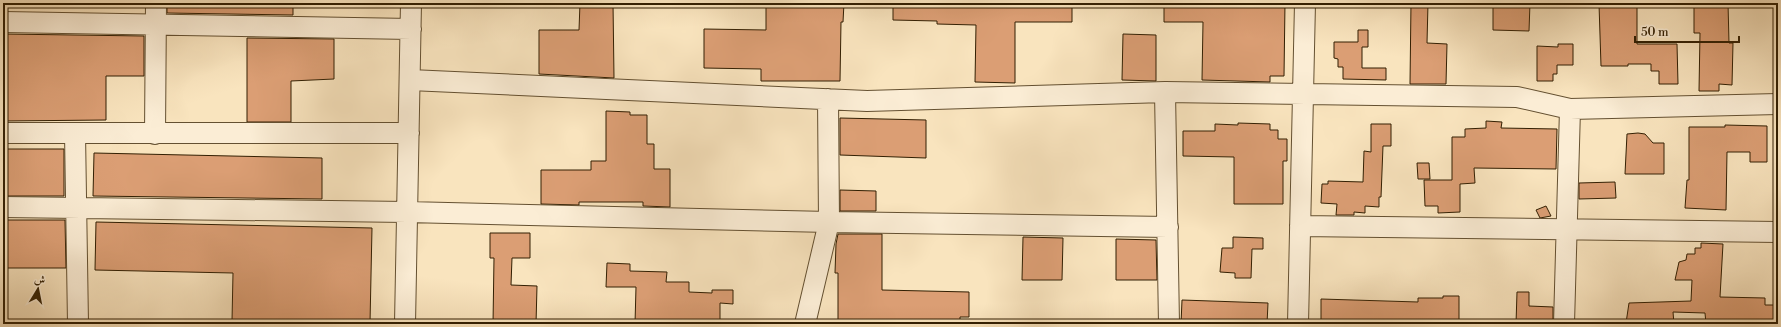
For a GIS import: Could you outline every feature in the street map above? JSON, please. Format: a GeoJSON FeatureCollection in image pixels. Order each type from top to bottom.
{"type":"FeatureCollection","features":[{"type":"Feature","properties":{"kind":"street"},"geometry":{"type":"LineString","coordinates":[[155,134],[156,3]]}},
{"type":"Feature","properties":{"kind":"street"},"geometry":{"type":"LineString","coordinates":[[405,324],[412,3]]}},
{"type":"Feature","properties":{"kind":"street"},"geometry":{"type":"LineString","coordinates":[[1298,324],[1306,3]]}},
{"type":"Feature","properties":{"kind":"street"},"geometry":{"type":"LineString","coordinates":[[3,22],[412,29]]}},
{"type":"Feature","properties":{"kind":"street"},"geometry":{"type":"LineString","coordinates":[[410,80],[866,101],[1165,92],[1517,97],[1570,109],[1778,104]]}},
{"type":"Feature","properties":{"kind":"street"},"geometry":{"type":"LineString","coordinates":[[1165,92],[1169,324]]}},
{"type":"Feature","properties":{"kind":"street"},"geometry":{"type":"LineString","coordinates":[[805,324],[829,222],[828,99]]}},
{"type":"Feature","properties":{"kind":"street"},"geometry":{"type":"LineString","coordinates":[[1564,324],[1570,109]]}},
{"type":"Feature","properties":{"kind":"street"},"geometry":{"type":"LineString","coordinates":[[3,133],[409,133]]}},
{"type":"Feature","properties":{"kind":"street"},"geometry":{"type":"LineString","coordinates":[[75,133],[78,324]]}},
{"type":"Feature","properties":{"kind":"street"},"geometry":{"type":"LineString","coordinates":[[3,208],[407,212],[829,222],[1168,227]]}},
{"type":"Feature","properties":{"kind":"street"},"geometry":{"type":"LineString","coordinates":[[1300,226],[1567,228],[1778,232]]}},
{"type":"Feature","properties":{"kind":"building"},"geometry":{"type":"Polygon","coordinates":[[[167,3],[293,3],[293,15],[167,13],[167,3]]]}},
{"type":"Feature","properties":{"kind":"building"},"geometry":{"type":"Polygon","coordinates":[[[580,3],[613,3],[614,78],[539,74],[539,30],[579,30],[580,3]]]}},
{"type":"Feature","properties":{"kind":"building"},"geometry":{"type":"Polygon","coordinates":[[[766,3],[844,3],[843,22],[841,22],[840,81],[761,81],[761,69],[704,68],[704,29],[766,30],[766,3]]]}},
{"type":"Feature","properties":{"kind":"building"},"geometry":{"type":"Polygon","coordinates":[[[893,3],[1072,3],[1072,22],[1015,22],[1015,83],[975,82],[976,25],[937,24],[937,21],[893,20],[893,3]]]}},
{"type":"Feature","properties":{"kind":"building"},"geometry":{"type":"Polygon","coordinates":[[[1164,3],[1285,3],[1284,76],[1270,76],[1270,82],[1202,80],[1203,22],[1164,22],[1164,3]]]}},
{"type":"Feature","properties":{"kind":"building"},"geometry":{"type":"Polygon","coordinates":[[[1411,3],[1428,3],[1427,43],[1447,44],[1446,84],[1410,84],[1411,3]]]}},
{"type":"Feature","properties":{"kind":"building"},"geometry":{"type":"Polygon","coordinates":[[[1493,3],[1530,3],[1529,31],[1493,30],[1493,3]]]}},
{"type":"Feature","properties":{"kind":"building"},"geometry":{"type":"Polygon","coordinates":[[[1637,3],[1637,44],[1677,44],[1678,84],[1659,84],[1659,71],[1651,71],[1651,64],[1601,66],[1599,4],[1637,3]]]}},
{"type":"Feature","properties":{"kind":"building"},"geometry":{"type":"Polygon","coordinates":[[[1694,3],[1728,3],[1729,43],[1733,43],[1732,85],[1719,84],[1719,91],[1699,91],[1700,33],[1694,33],[1694,3]]]}},
{"type":"Feature","properties":{"kind":"building"},"geometry":{"type":"Polygon","coordinates":[[[1358,30],[1368,30],[1368,47],[1362,47],[1362,68],[1386,68],[1386,80],[1343,79],[1343,67],[1338,67],[1338,59],[1334,58],[1334,42],[1358,42],[1358,30]]]}},
{"type":"Feature","properties":{"kind":"building"},"geometry":{"type":"Polygon","coordinates":[[[3,34],[144,36],[144,76],[106,76],[106,120],[3,121],[3,34]]]}},
{"type":"Feature","properties":{"kind":"building"},"geometry":{"type":"Polygon","coordinates":[[[1123,34],[1156,35],[1156,81],[1122,80],[1123,34]]]}},
{"type":"Feature","properties":{"kind":"building"},"geometry":{"type":"Polygon","coordinates":[[[247,38],[334,39],[334,79],[291,81],[291,122],[247,122],[247,38]]]}},
{"type":"Feature","properties":{"kind":"building"},"geometry":{"type":"Polygon","coordinates":[[[1558,44],[1573,44],[1573,65],[1557,65],[1557,74],[1553,74],[1553,81],[1537,81],[1537,46],[1558,47],[1558,44]]]}},
{"type":"Feature","properties":{"kind":"building"},"geometry":{"type":"Polygon","coordinates":[[[606,111],[630,112],[630,115],[647,115],[647,144],[654,144],[654,169],[670,169],[670,207],[643,206],[643,202],[579,202],[579,205],[541,204],[541,170],[591,170],[591,161],[606,161],[606,111]]]}},
{"type":"Feature","properties":{"kind":"building"},"geometry":{"type":"Polygon","coordinates":[[[840,118],[926,120],[926,158],[840,155],[840,118]]]}},
{"type":"Feature","properties":{"kind":"building"},"geometry":{"type":"Polygon","coordinates":[[[1486,121],[1502,122],[1501,128],[1557,129],[1556,169],[1474,168],[1475,183],[1460,184],[1460,212],[1438,213],[1438,206],[1425,206],[1424,180],[1452,180],[1452,137],[1465,137],[1465,129],[1486,128],[1486,121]]]}},
{"type":"Feature","properties":{"kind":"building"},"geometry":{"type":"Polygon","coordinates":[[[1238,123],[1270,124],[1270,130],[1278,130],[1278,139],[1287,139],[1287,161],[1283,161],[1283,204],[1234,204],[1234,157],[1183,156],[1183,131],[1215,131],[1215,124],[1238,125],[1238,123]]]}},
{"type":"Feature","properties":{"kind":"building"},"geometry":{"type":"Polygon","coordinates":[[[1371,124],[1391,124],[1391,146],[1383,146],[1381,197],[1379,197],[1379,207],[1365,206],[1365,213],[1354,212],[1354,215],[1336,215],[1337,204],[1321,203],[1322,184],[1328,184],[1328,181],[1363,182],[1364,151],[1371,152],[1371,124]]]}},
{"type":"Feature","properties":{"kind":"building"},"geometry":{"type":"Polygon","coordinates":[[[1725,125],[1767,126],[1767,162],[1750,162],[1750,152],[1727,152],[1726,210],[1685,208],[1687,180],[1689,180],[1689,127],[1725,127],[1725,125]]]}},
{"type":"Feature","properties":{"kind":"building"},"geometry":{"type":"Polygon","coordinates":[[[1627,134],[1645,134],[1653,143],[1664,143],[1664,174],[1625,174],[1627,134]]]}},
{"type":"Feature","properties":{"kind":"building"},"geometry":{"type":"Polygon","coordinates":[[[3,149],[64,149],[64,196],[3,196],[3,149]]]}},
{"type":"Feature","properties":{"kind":"building"},"geometry":{"type":"Polygon","coordinates":[[[94,153],[322,158],[322,199],[93,196],[94,153]]]}},
{"type":"Feature","properties":{"kind":"building"},"geometry":{"type":"Polygon","coordinates":[[[1417,163],[1429,163],[1430,179],[1418,179],[1417,163]]]}},
{"type":"Feature","properties":{"kind":"building"},"geometry":{"type":"Polygon","coordinates":[[[1615,182],[1616,198],[1579,199],[1579,183],[1615,182]]]}},
{"type":"Feature","properties":{"kind":"building"},"geometry":{"type":"Polygon","coordinates":[[[840,190],[876,191],[876,211],[840,211],[840,190]]]}},
{"type":"Feature","properties":{"kind":"building"},"geometry":{"type":"Polygon","coordinates":[[[1546,206],[1551,216],[1540,218],[1536,210],[1546,206]]]}},
{"type":"Feature","properties":{"kind":"building"},"geometry":{"type":"Polygon","coordinates":[[[3,220],[65,220],[66,268],[3,268],[3,220]]]}},
{"type":"Feature","properties":{"kind":"building"},"geometry":{"type":"Polygon","coordinates":[[[96,222],[372,228],[370,323],[232,321],[233,273],[95,270],[96,222]]]}},
{"type":"Feature","properties":{"kind":"building"},"geometry":{"type":"Polygon","coordinates":[[[490,233],[530,233],[530,258],[512,258],[511,285],[537,286],[536,324],[493,324],[494,258],[490,258],[490,233]]]}},
{"type":"Feature","properties":{"kind":"building"},"geometry":{"type":"Polygon","coordinates":[[[838,234],[882,234],[882,290],[969,292],[969,317],[960,317],[960,324],[902,324],[902,322],[881,322],[881,324],[838,324],[838,273],[835,273],[836,244],[838,234]]]}},
{"type":"Feature","properties":{"kind":"building"},"geometry":{"type":"Polygon","coordinates":[[[1023,237],[1063,238],[1062,280],[1022,280],[1023,237]]]}},
{"type":"Feature","properties":{"kind":"building"},"geometry":{"type":"Polygon","coordinates":[[[1233,237],[1263,238],[1263,249],[1252,249],[1251,278],[1235,278],[1235,273],[1220,272],[1222,248],[1233,248],[1233,237]]]}},
{"type":"Feature","properties":{"kind":"building"},"geometry":{"type":"Polygon","coordinates":[[[1116,239],[1156,240],[1157,280],[1116,280],[1116,239]]]}},
{"type":"Feature","properties":{"kind":"building"},"geometry":{"type":"Polygon","coordinates":[[[1701,243],[1723,244],[1720,297],[1765,298],[1765,305],[1778,305],[1778,324],[1706,324],[1705,313],[1673,312],[1674,324],[1647,324],[1647,320],[1626,323],[1629,303],[1691,301],[1692,280],[1675,280],[1679,262],[1686,260],[1687,254],[1695,254],[1695,248],[1701,248],[1701,243]]]}},
{"type":"Feature","properties":{"kind":"building"},"geometry":{"type":"Polygon","coordinates":[[[607,263],[630,264],[630,271],[667,272],[666,282],[689,282],[689,292],[712,293],[712,290],[733,290],[733,304],[720,303],[720,324],[635,324],[636,287],[606,287],[607,263]]]}},
{"type":"Feature","properties":{"kind":"building"},"geometry":{"type":"Polygon","coordinates":[[[1517,292],[1529,292],[1529,306],[1553,307],[1553,324],[1516,324],[1517,292]]]}},
{"type":"Feature","properties":{"kind":"building"},"geometry":{"type":"Polygon","coordinates":[[[1443,296],[1459,296],[1459,324],[1321,324],[1321,299],[1418,302],[1418,298],[1443,298],[1443,296]]]}},
{"type":"Feature","properties":{"kind":"building"},"geometry":{"type":"Polygon","coordinates":[[[1182,300],[1268,303],[1267,324],[1181,324],[1182,300]]]}}]}
